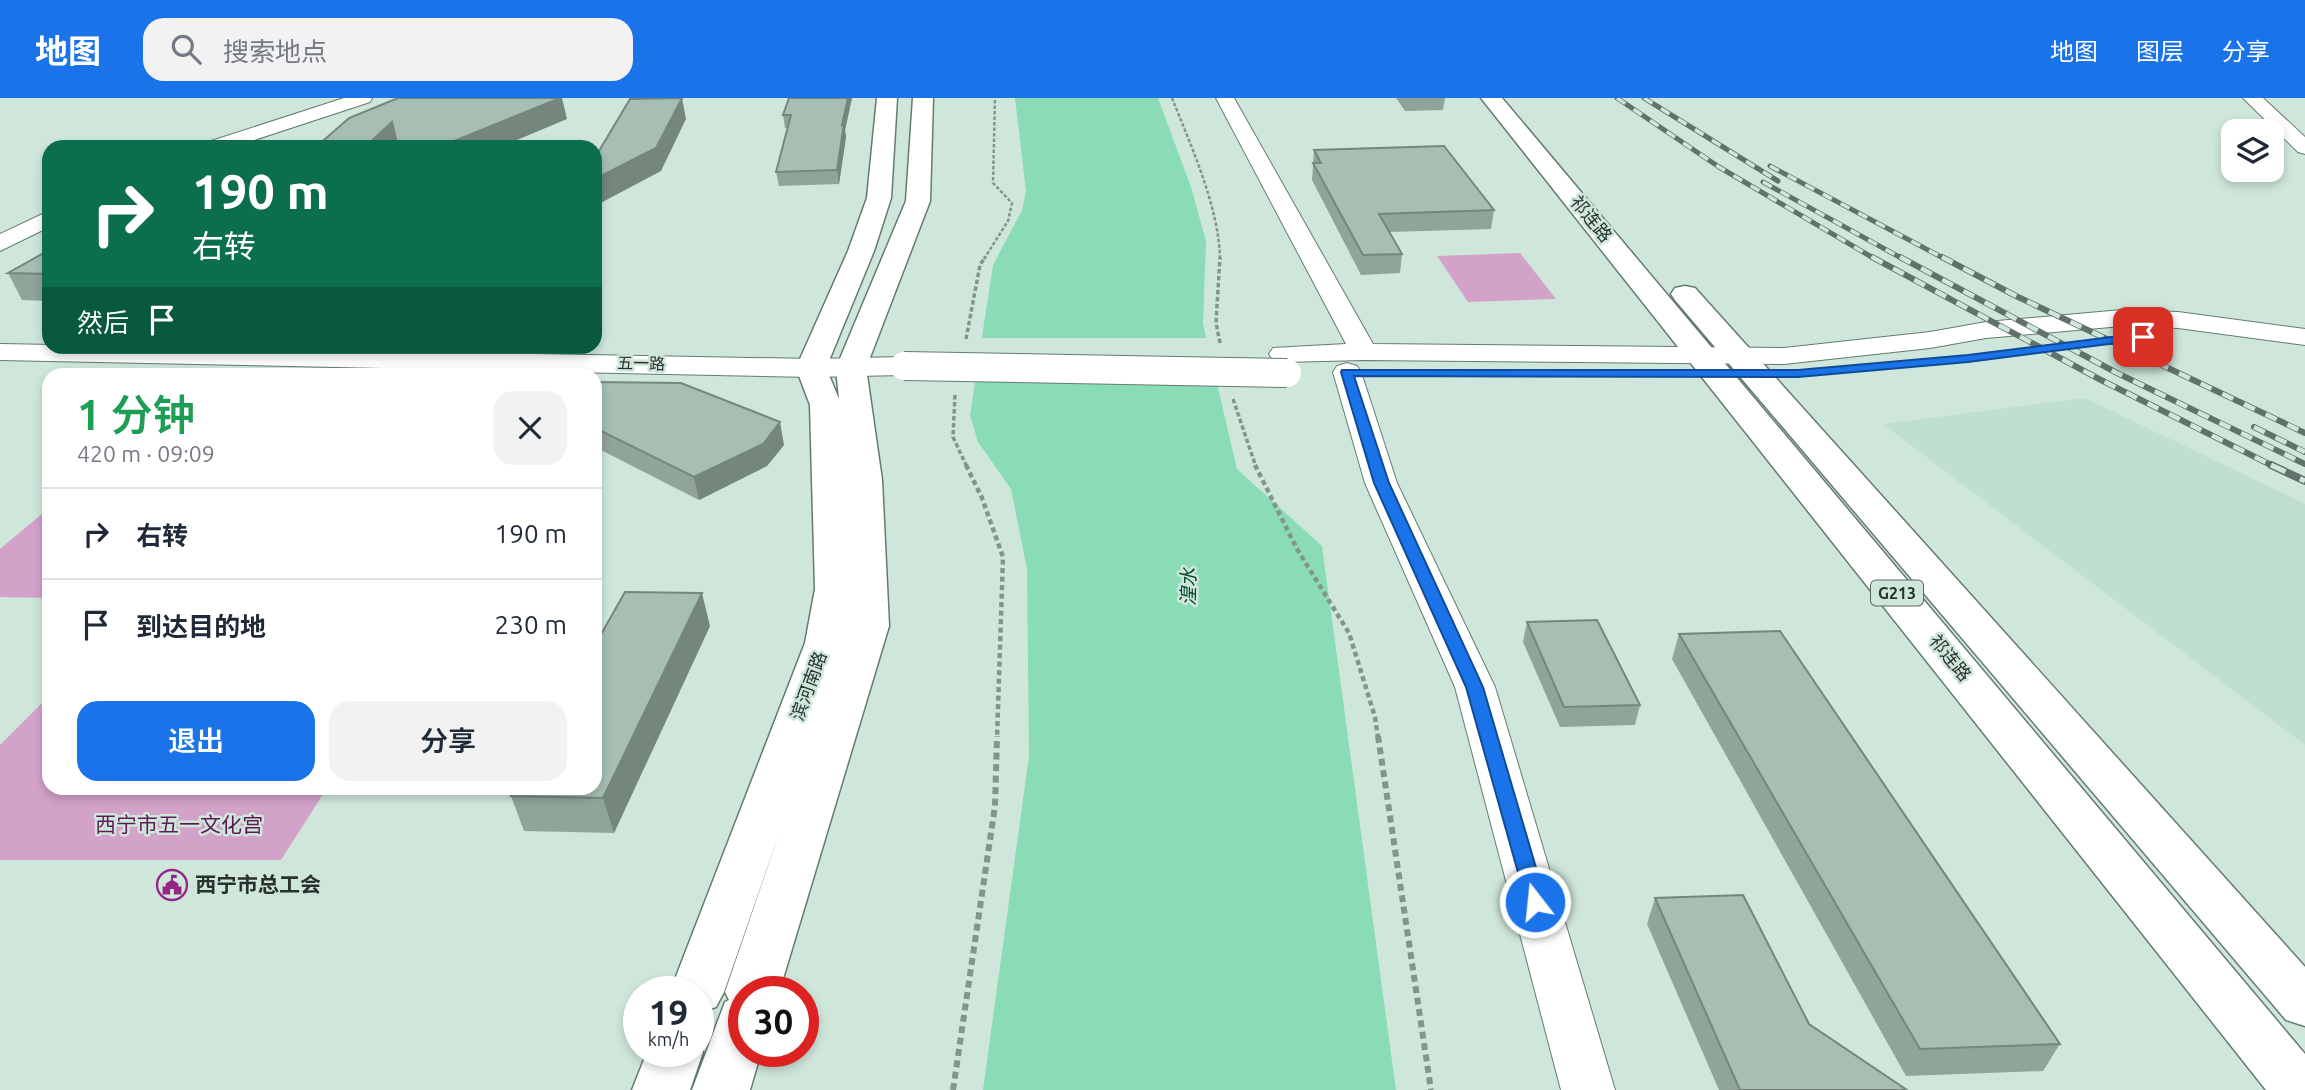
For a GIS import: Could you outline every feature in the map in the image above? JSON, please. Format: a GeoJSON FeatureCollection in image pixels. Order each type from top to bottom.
{"type":"FeatureCollection","features":[{"type":"Feature","properties":{"kind":"main road"},"geometry":{"type":"LineString","coordinates":[[757,976],[869,626],[865,480],[834,358],[861,251],[879,198],[887,98]]}},
{"type":"Feature","properties":{"kind":"main road"},"geometry":{"type":"LineString","coordinates":[[834,358],[918,201],[923,98]]}},
{"type":"Feature","properties":{"kind":"main road","name":"祁连路"},"geometry":{"type":"LineString","coordinates":[[1491,98],[1728,365],[2305,1004]]}},
{"type":"Feature","properties":{"kind":"main road","name":"祁连路"},"geometry":{"type":"LineString","coordinates":[[1516,98],[2301,1090]]}},
{"type":"Feature","properties":{"kind":"main road","name":"滨河南路"},"geometry":{"type":"LineString","coordinates":[[703,976],[825,643],[834,589],[826,405],[834,358]]}},
{"type":"Feature","properties":{"kind":"main road"},"geometry":{"type":"LineString","coordinates":[[661,1090],[669,1067]]}},
{"type":"Feature","properties":{"kind":"main road"},"geometry":{"type":"LineString","coordinates":[[721,1090],[728,1067]]}},
{"type":"Feature","properties":{"kind":"street"},"geometry":{"type":"LineString","coordinates":[[234,140],[363,98]]}},
{"type":"Feature","properties":{"kind":"street"},"geometry":{"type":"LineString","coordinates":[[1225,98],[1355,362],[1381,483],[1475,687],[1588,1090]]}},
{"type":"Feature","properties":{"kind":"street"},"geometry":{"type":"LineString","coordinates":[[2252,98],[2305,148]]}},
{"type":"Feature","properties":{"kind":"street"},"geometry":{"type":"LineString","coordinates":[[0,244],[42,222]]}},
{"type":"Feature","properties":{"kind":"street"},"geometry":{"type":"LineString","coordinates":[[1728,365],[1930,340],[1986,330],[2122,318],[2178,320],[2305,337]]}},
{"type":"Feature","properties":{"kind":"street"},"geometry":{"type":"LineString","coordinates":[[906,356],[1285,363],[1728,365],[1798,373],[1968,359],[2170,333],[2226,333],[2305,346]]}},
{"type":"Feature","properties":{"kind":"street"},"geometry":{"type":"LineString","coordinates":[[0,335],[42,336]]}},
{"type":"Feature","properties":{"kind":"street","name":"五一路"},"geometry":{"type":"LineString","coordinates":[[602,343],[834,358]]}},
{"type":"Feature","properties":{"kind":"street","name":"五一路"},"geometry":{"type":"LineString","coordinates":[[0,352],[42,353]]}},
{"type":"Feature","properties":{"kind":"street","name":"五一路"},"geometry":{"type":"LineString","coordinates":[[57,354],[427,367],[906,356]]}},
{"type":"Feature","properties":{"kind":"path"},"geometry":{"type":"LineString","coordinates":[[965,342],[980,265],[1008,221],[1012,203],[993,183],[995,98]]}},
{"type":"Feature","properties":{"kind":"path"},"geometry":{"type":"LineString","coordinates":[[1172,98],[1195,155],[1220,240],[1221,278],[1216,323],[1221,348]]}},
{"type":"Feature","properties":{"kind":"path"},"geometry":{"type":"LineString","coordinates":[[953,1090],[995,806],[1003,557],[982,498],[953,437],[955,393]]}},
{"type":"Feature","properties":{"kind":"path"},"geometry":{"type":"LineString","coordinates":[[1232,398],[1254,462],[1297,549],[1349,633],[1375,717],[1431,1090]]}},
{"type":"Feature","properties":{"kind":"shaded area"},"geometry":{"type":"Polygon","coordinates":[[[2085,398],[2305,504],[2305,745],[1883,424],[2085,398]]]}},
{"type":"Feature","properties":{"kind":"green space"},"geometry":{"type":"Polygon","coordinates":[[[1520,253],[1556,299],[1468,302],[1437,256],[1520,253]]]}},
{"type":"Feature","properties":{"kind":"green space"},"geometry":{"type":"Polygon","coordinates":[[[42,514],[42,598],[0,597],[0,549],[42,514]]]}},
{"type":"Feature","properties":{"kind":"green space","name":"西宁市五一文化宫"},"geometry":{"type":"Polygon","coordinates":[[[42,703],[42,795],[323,795],[281,860],[0,860],[0,745],[42,703]]]}},
{"type":"Feature","properties":{"kind":"water","name":"湟水"},"geometry":{"type":"Polygon","coordinates":[[[1015,98],[1158,98],[1191,187],[1206,241],[1203,324],[1237,469],[1322,546],[1396,1090],[983,1090],[1029,756],[1027,569],[1011,489],[978,442],[970,415],[993,265],[1022,210],[1026,191],[1015,98]]]}},
{"type":"Feature","properties":{"kind":"pier"},"geometry":{"type":"Polygon","coordinates":[[[977,338],[1210,338],[1221,384],[971,381],[977,338]]]}},
{"type":"Feature","properties":{"kind":"building"},"geometry":{"type":"Polygon","coordinates":[[[398,98],[560,98],[456,140],[396,140],[392,122],[373,140],[324,140],[349,118],[398,98]]]}},
{"type":"Feature","properties":{"kind":"building"},"geometry":{"type":"Polygon","coordinates":[[[682,98],[656,148],[602,175],[602,146],[630,99],[682,98]]]}},
{"type":"Feature","properties":{"kind":"building"},"geometry":{"type":"Polygon","coordinates":[[[789,98],[848,98],[837,170],[776,172],[791,115],[783,115],[789,98]]]}},
{"type":"Feature","properties":{"kind":"building"},"geometry":{"type":"Polygon","coordinates":[[[1444,146],[1494,210],[1379,214],[1402,254],[1363,255],[1313,163],[1321,163],[1314,150],[1444,146]]]}},
{"type":"Feature","properties":{"kind":"building"},"geometry":{"type":"Polygon","coordinates":[[[42,254],[42,274],[8,273],[42,254]]]}},
{"type":"Feature","properties":{"kind":"building"},"geometry":{"type":"Polygon","coordinates":[[[602,382],[681,383],[780,422],[763,444],[694,477],[602,431],[602,382]]]}},
{"type":"Feature","properties":{"kind":"building"},"geometry":{"type":"Polygon","coordinates":[[[625,592],[702,593],[603,798],[511,796],[602,795],[602,633],[625,592]]]}},
{"type":"Feature","properties":{"kind":"building"},"geometry":{"type":"Polygon","coordinates":[[[1597,620],[1640,705],[1564,707],[1527,622],[1597,620]]]}},
{"type":"Feature","properties":{"kind":"building"},"geometry":{"type":"Polygon","coordinates":[[[1780,631],[2060,1044],[1920,1049],[1679,634],[1780,631]]]}},
{"type":"Feature","properties":{"kind":"building"},"geometry":{"type":"Polygon","coordinates":[[[1743,895],[1809,1024],[1907,1090],[1740,1090],[1655,898],[1743,895]]]}},
{"type":"Feature","properties":{"kind":"railway"},"geometry":{"type":"LineString","coordinates":[[1617,98],[1719,167],[1875,259]]}},
{"type":"Feature","properties":{"kind":"railway"},"geometry":{"type":"LineString","coordinates":[[1644,98],[1778,181]]}},
{"type":"Feature","properties":{"kind":"railway"},"geometry":{"type":"LineString","coordinates":[[1770,166],[1945,259]]}},
{"type":"Feature","properties":{"kind":"railway"},"geometry":{"type":"LineString","coordinates":[[1763,182],[1903,259]]}},
{"type":"Feature","properties":{"kind":"railway"},"geometry":{"type":"LineString","coordinates":[[1872,257],[2099,379],[2271,465]]}},
{"type":"Feature","properties":{"kind":"railway"},"geometry":{"type":"LineString","coordinates":[[1900,257],[2117,373],[2305,464]]}},
{"type":"Feature","properties":{"kind":"railway"},"geometry":{"type":"LineString","coordinates":[[1942,257],[2016,296],[2305,433]]}},
{"type":"Feature","properties":{"kind":"railway"},"geometry":{"type":"LineString","coordinates":[[2254,427],[2305,452]]}},
{"type":"Feature","properties":{"kind":"railway"},"geometry":{"type":"LineString","coordinates":[[2271,465],[2305,481]]}},
{"type":"Feature","properties":{"kind":"railway"},"geometry":{"type":"LineString","coordinates":[[2271,465],[2275,467]]}},
{"type":"Feature","properties":{"kind":"place","name":"西宁市总工会"},"geometry":{"type":"Point","coordinates":[172,885]}},
{"type":"Feature","properties":{"kind":"route"},"geometry":{"type":"LineString","coordinates":[[1535,902],[1475,687],[1381,483],[1347,372],[1798,373],[1968,359],[2143,337]]}}]}
